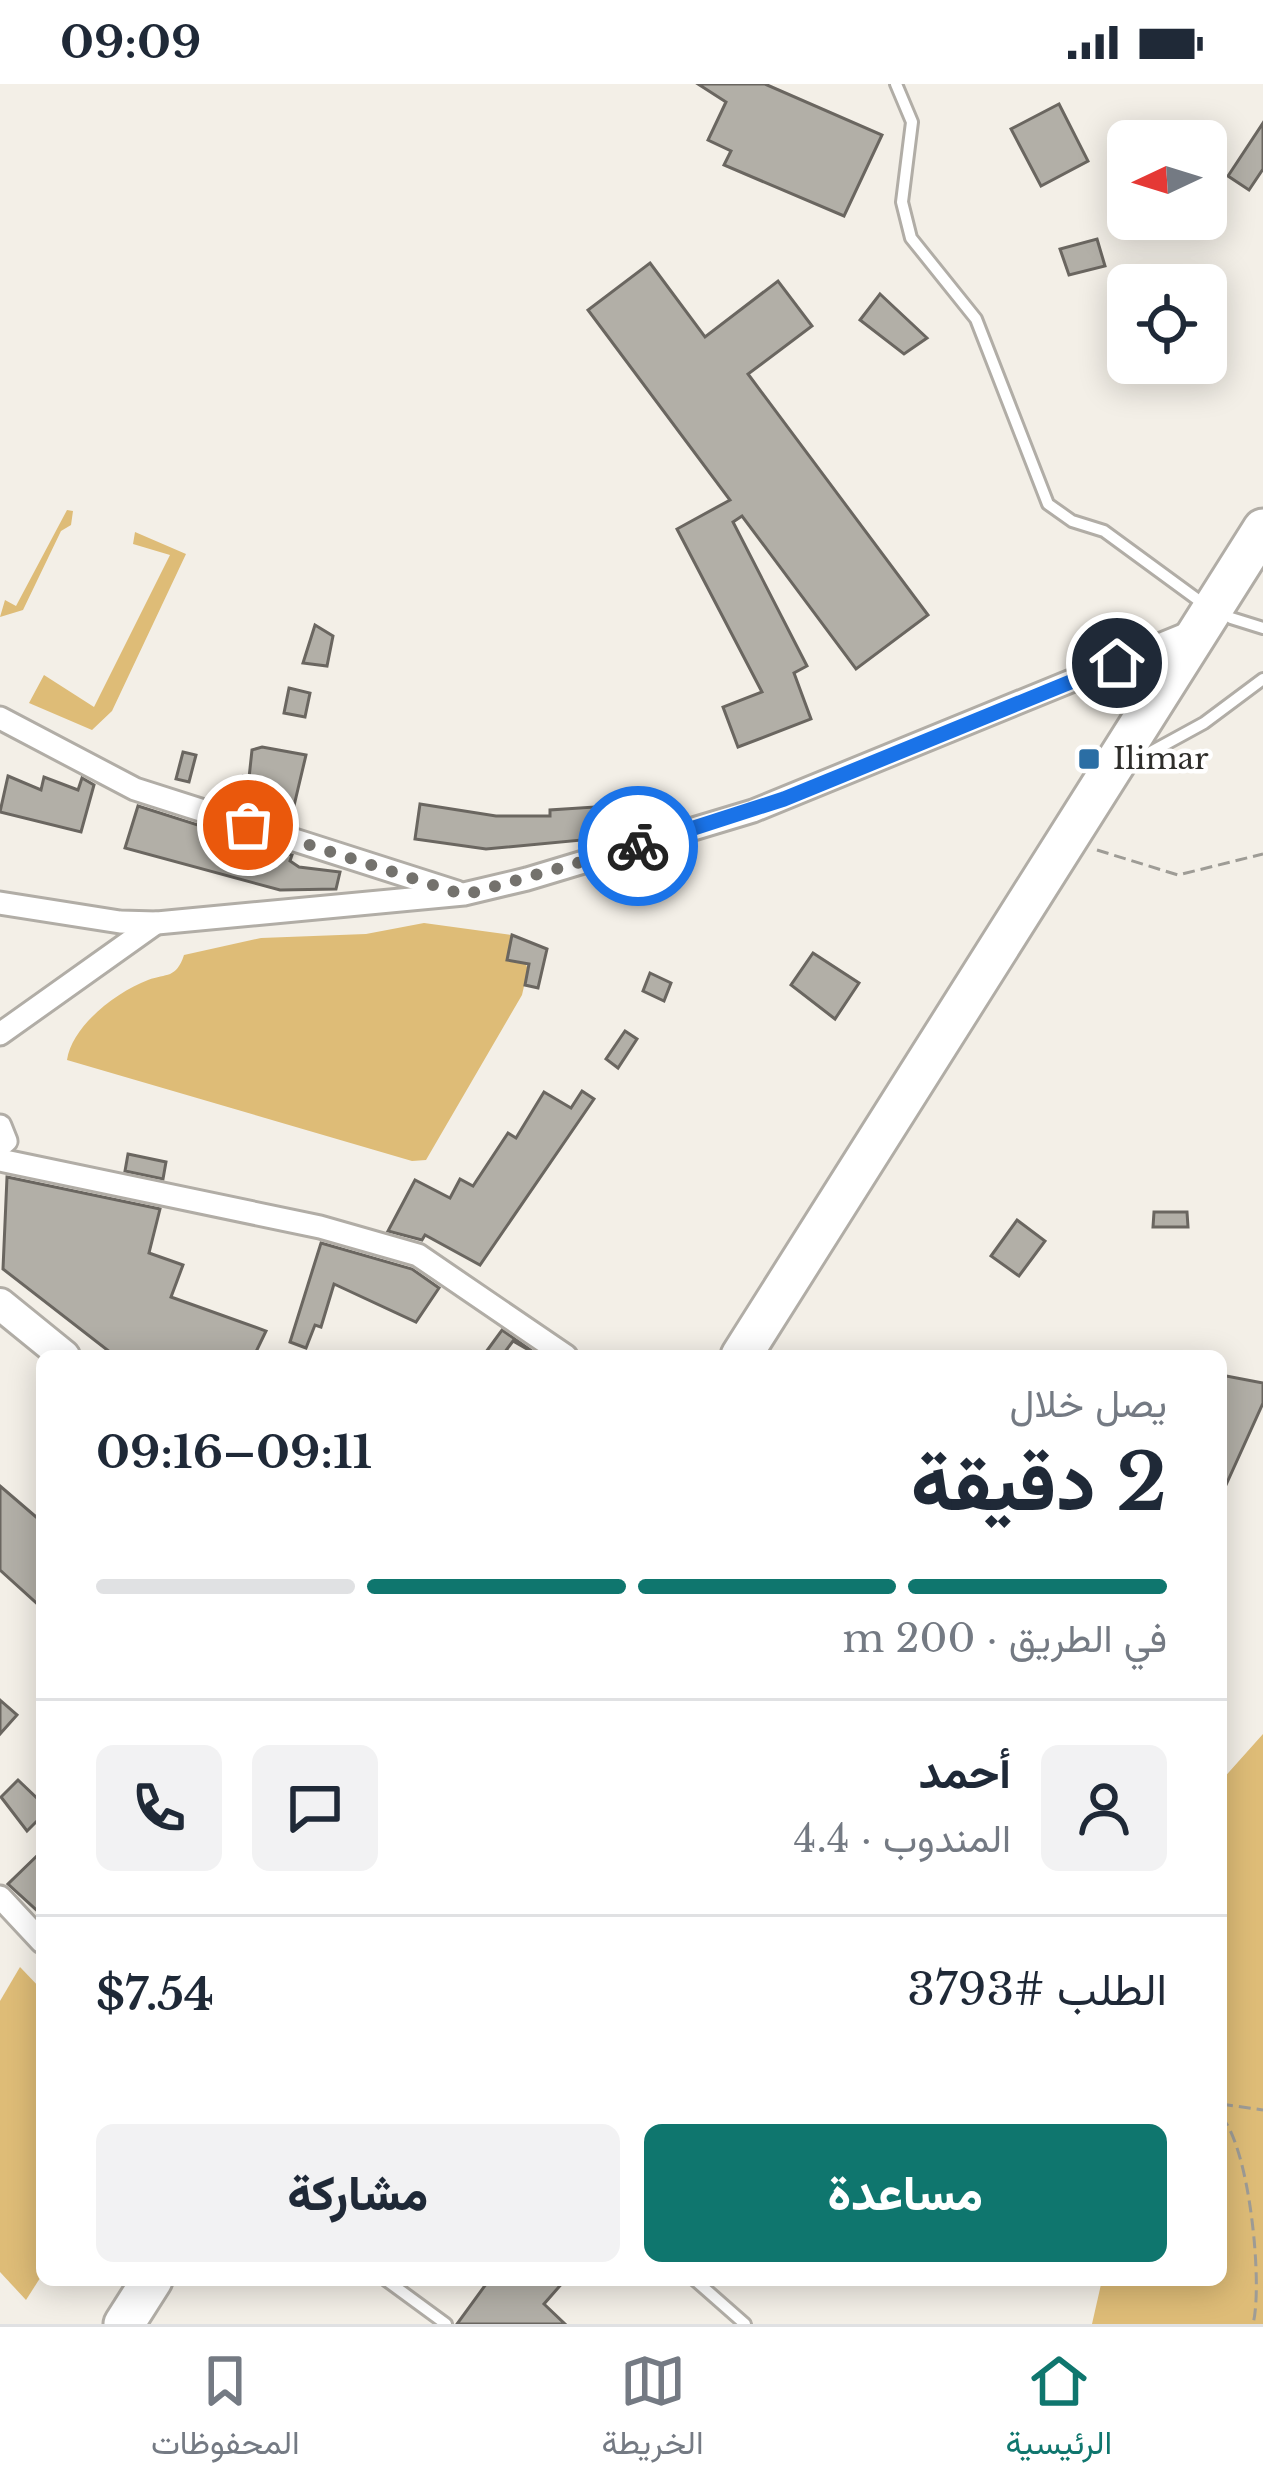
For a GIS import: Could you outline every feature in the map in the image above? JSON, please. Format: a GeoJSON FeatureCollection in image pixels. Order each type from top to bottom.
{"type":"FeatureCollection","features":[{"type":"Feature","properties":{"kind":"highway"},"geometry":{"type":"LineString","coordinates":[[768,1350],[1227,621],[1263,530]]}},
{"type":"Feature","properties":{"kind":"highway"},"geometry":{"type":"LineString","coordinates":[[745,1350],[1263,569]]}},
{"type":"Feature","properties":{"kind":"highway"},"geometry":{"type":"LineString","coordinates":[[124,2324],[148,2286]]}},
{"type":"Feature","properties":{"kind":"highway"},"geometry":{"type":"LineString","coordinates":[[150,2324],[174,2286]]}},
{"type":"Feature","properties":{"kind":"street"},"geometry":{"type":"LineString","coordinates":[[0,903],[157,923],[464,895],[753,811],[1227,621]]}},
{"type":"Feature","properties":{"kind":"street"},"geometry":{"type":"LineString","coordinates":[[0,718],[135,789],[464,895]]}},
{"type":"Feature","properties":{"kind":"street"},"geometry":{"type":"LineString","coordinates":[[0,1034],[157,923]]}},
{"type":"Feature","properties":{"kind":"street"},"geometry":{"type":"LineString","coordinates":[[0,1126],[7,1142],[0,1146]]}},
{"type":"Feature","properties":{"kind":"street"},"geometry":{"type":"LineString","coordinates":[[0,1160],[112,1188],[320,1227],[418,1255],[557,1350]]}},
{"type":"Feature","properties":{"kind":"street"},"geometry":{"type":"LineString","coordinates":[[0,1292],[0,1304],[57,1350]]}},
{"type":"Feature","properties":{"kind":"street"},"geometry":{"type":"LineString","coordinates":[[0,1897],[36,1936]]}},
{"type":"Feature","properties":{"kind":"lane"},"geometry":{"type":"LineString","coordinates":[[896,84],[912,122],[902,202],[911,238],[976,319],[1048,504],[1072,521],[1105,531],[1227,621]]}},
{"type":"Feature","properties":{"kind":"lane"},"geometry":{"type":"LineString","coordinates":[[1140,758],[1204,723],[1263,679]]}},
{"type":"Feature","properties":{"kind":"lane"},"geometry":{"type":"LineString","coordinates":[[394,2286],[446,2324]]}},
{"type":"Feature","properties":{"kind":"lane"},"geometry":{"type":"LineString","coordinates":[[702,2286],[746,2324]]}},
{"type":"Feature","properties":{"kind":"path"},"geometry":{"type":"LineString","coordinates":[[1088,846],[1178,875],[1263,854]]}},
{"type":"Feature","properties":{"kind":"path"},"geometry":{"type":"LineString","coordinates":[[1227,2105],[1263,2110]]}},
{"type":"Feature","properties":{"kind":"path"},"geometry":{"type":"LineString","coordinates":[[1227,2126],[1243,2153],[1261,2273],[1253,2324]]}},
{"type":"Feature","properties":{"kind":"shaded area"},"geometry":{"type":"Polygon","coordinates":[[[67,510],[73,511],[71,525],[61,531],[23,610],[0,617],[5,600],[16,606],[67,510]]]}},
{"type":"Feature","properties":{"kind":"shaded area"},"geometry":{"type":"Polygon","coordinates":[[[135,532],[186,554],[112,711],[92,730],[29,703],[44,675],[94,707],[170,555],[133,544],[135,532]]]}},
{"type":"Feature","properties":{"kind":"shaded area"},"geometry":{"type":"Polygon","coordinates":[[[424,923],[511,935],[528,969],[522,995],[426,1160],[412,1161],[67,1060],[77,1035],[97,1012],[136,985],[174,972],[184,955],[261,938],[366,934],[424,923]]]}},
{"type":"Feature","properties":{"kind":"shaded area"},"geometry":{"type":"Polygon","coordinates":[[[1263,1734],[1263,2324],[1092,2324],[1101,2286],[1227,2286],[1227,1774],[1263,1734]]]}},
{"type":"Feature","properties":{"kind":"shaded area"},"geometry":{"type":"Polygon","coordinates":[[[20,1967],[36,1984],[36,2284],[26,2300],[0,2272],[0,2001],[20,1967]]]}},
{"type":"Feature","properties":{"kind":"building"},"geometry":{"type":"Polygon","coordinates":[[[698,84],[765,84],[882,135],[844,216],[724,165],[731,151],[708,140],[726,102],[698,84]]]}},
{"type":"Feature","properties":{"kind":"building"},"geometry":{"type":"Polygon","coordinates":[[[1059,104],[1088,161],[1041,186],[1011,129],[1059,104]]]}},
{"type":"Feature","properties":{"kind":"building"},"geometry":{"type":"Polygon","coordinates":[[[1263,123],[1263,169],[1249,190],[1228,176],[1263,123]]]}},
{"type":"Feature","properties":{"kind":"building"},"geometry":{"type":"Polygon","coordinates":[[[1097,239],[1105,266],[1069,275],[1060,249],[1097,239]]]}},
{"type":"Feature","properties":{"kind":"building"},"geometry":{"type":"Polygon","coordinates":[[[650,263],[705,337],[778,281],[812,326],[748,374],[928,615],[856,669],[742,516],[733,522],[807,666],[794,673],[811,719],[738,747],[723,707],[762,692],[677,529],[730,500],[588,310],[650,263]]]}},
{"type":"Feature","properties":{"kind":"building"},"geometry":{"type":"Polygon","coordinates":[[[880,294],[927,338],[904,354],[860,320],[880,294]]]}},
{"type":"Feature","properties":{"kind":"building"},"geometry":{"type":"Polygon","coordinates":[[[315,625],[333,636],[327,666],[303,663],[315,625]]]}},
{"type":"Feature","properties":{"kind":"building"},"geometry":{"type":"Polygon","coordinates":[[[289,688],[310,693],[305,717],[284,713],[289,688]]]}},
{"type":"Feature","properties":{"kind":"building"},"geometry":{"type":"Polygon","coordinates":[[[262,747],[306,755],[293,810],[237,795],[243,776],[249,778],[252,750],[262,747]]]}},
{"type":"Feature","properties":{"kind":"building"},"geometry":{"type":"Polygon","coordinates":[[[183,752],[196,755],[189,782],[176,779],[183,752]]]}},
{"type":"Feature","properties":{"kind":"building"},"geometry":{"type":"Polygon","coordinates":[[[8,776],[41,790],[44,777],[78,790],[82,778],[94,785],[81,832],[0,812],[8,776]]]}},
{"type":"Feature","properties":{"kind":"building"},"geometry":{"type":"Polygon","coordinates":[[[420,804],[496,816],[550,816],[550,810],[594,807],[593,839],[486,849],[415,839],[420,804]]]}},
{"type":"Feature","properties":{"kind":"building"},"geometry":{"type":"Polygon","coordinates":[[[138,806],[292,855],[290,861],[299,867],[340,872],[336,889],[280,890],[125,848],[138,806]]]}},
{"type":"Feature","properties":{"kind":"building"},"geometry":{"type":"Polygon","coordinates":[[[512,935],[547,949],[538,988],[525,985],[529,964],[507,960],[512,935]]]}},
{"type":"Feature","properties":{"kind":"building"},"geometry":{"type":"Polygon","coordinates":[[[813,953],[859,983],[835,1019],[791,985],[813,953]]]}},
{"type":"Feature","properties":{"kind":"building"},"geometry":{"type":"Polygon","coordinates":[[[650,973],[671,983],[664,1001],[643,991],[650,973]]]}},
{"type":"Feature","properties":{"kind":"building"},"geometry":{"type":"Polygon","coordinates":[[[625,1031],[637,1039],[618,1068],[606,1059],[625,1031]]]}},
{"type":"Feature","properties":{"kind":"building"},"geometry":{"type":"Polygon","coordinates":[[[582,1091],[594,1099],[480,1265],[425,1235],[422,1240],[388,1231],[415,1180],[450,1198],[460,1179],[473,1186],[508,1133],[516,1138],[544,1092],[571,1108],[582,1091]]]}},
{"type":"Feature","properties":{"kind":"building"},"geometry":{"type":"Polygon","coordinates":[[[128,1154],[166,1162],[163,1179],[125,1171],[128,1154]]]}},
{"type":"Feature","properties":{"kind":"building"},"geometry":{"type":"Polygon","coordinates":[[[7,1177],[160,1209],[149,1253],[183,1265],[171,1297],[266,1331],[257,1350],[107,1350],[3,1269],[7,1177]]]}},
{"type":"Feature","properties":{"kind":"building"},"geometry":{"type":"Polygon","coordinates":[[[1154,1212],[1187,1212],[1188,1227],[1153,1227],[1154,1212]]]}},
{"type":"Feature","properties":{"kind":"building"},"geometry":{"type":"Polygon","coordinates":[[[1017,1220],[1045,1241],[1019,1276],[991,1256],[1017,1220]]]}},
{"type":"Feature","properties":{"kind":"building"},"geometry":{"type":"Polygon","coordinates":[[[321,1243],[412,1269],[439,1288],[416,1322],[334,1284],[321,1327],[315,1325],[306,1348],[290,1342],[321,1243]]]}},
{"type":"Feature","properties":{"kind":"building"},"geometry":{"type":"Polygon","coordinates":[[[502,1330],[530,1350],[513,1341],[506,1350],[487,1350],[502,1330]]]}},
{"type":"Feature","properties":{"kind":"building"},"geometry":{"type":"Polygon","coordinates":[[[1227,1376],[1263,1383],[1263,1403],[1227,1483],[1227,1376]]]}},
{"type":"Feature","properties":{"kind":"building"},"geometry":{"type":"Polygon","coordinates":[[[0,1486],[36,1517],[36,1603],[0,1570],[0,1486]]]}},
{"type":"Feature","properties":{"kind":"building"},"geometry":{"type":"Polygon","coordinates":[[[0,1700],[17,1715],[0,1734],[0,1700]]]}},
{"type":"Feature","properties":{"kind":"building"},"geometry":{"type":"Polygon","coordinates":[[[18,1780],[36,1797],[36,1822],[27,1831],[1,1797],[18,1780]]]}},
{"type":"Feature","properties":{"kind":"building"},"geometry":{"type":"Polygon","coordinates":[[[36,1857],[36,1910],[8,1884],[36,1857]]]}},
{"type":"Feature","properties":{"kind":"building"},"geometry":{"type":"Polygon","coordinates":[[[485,2286],[560,2286],[544,2304],[565,2324],[457,2324],[485,2286]]]}},
{"type":"Feature","properties":{"kind":"way so far"},"geometry":{"type":"LineString","coordinates":[[248,825],[331,848],[464,895],[638,846]]}},
{"type":"Feature","properties":{"kind":"place","name":"Ilimar"},"geometry":{"type":"Point","coordinates":[1089,759]}},
{"type":"Feature","properties":{"kind":"route"},"geometry":{"type":"LineString","coordinates":[[638,846],[753,811],[1117,663]]}}]}
